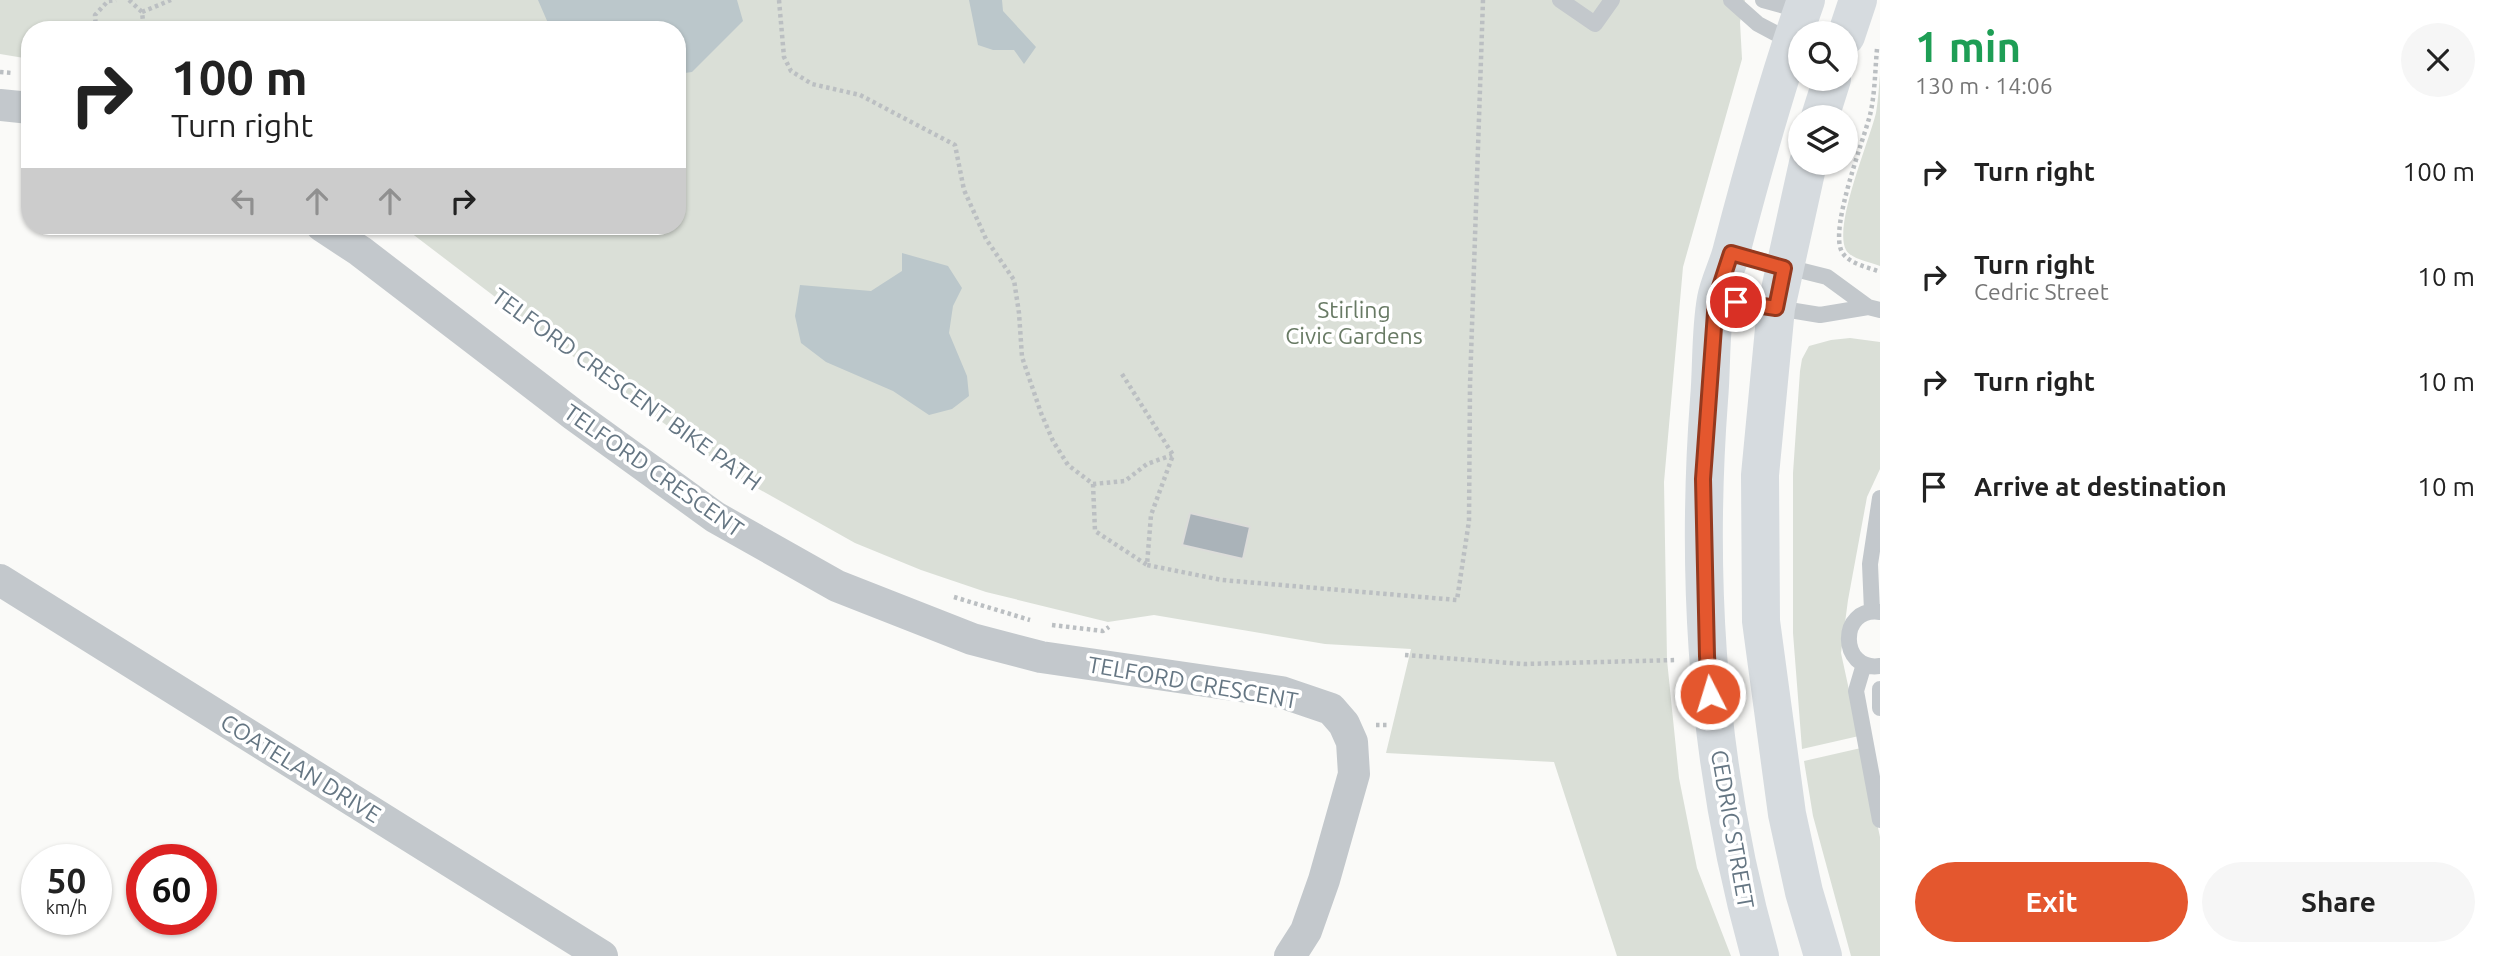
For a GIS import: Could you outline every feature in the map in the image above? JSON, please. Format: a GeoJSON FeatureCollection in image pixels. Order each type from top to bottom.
{"type":"FeatureCollection","features":[{"type":"Feature","properties":{"kind":"main road"},"geometry":{"type":"LineString","coordinates":[[1858,0],[1862,41]]}},
{"type":"Feature","properties":{"kind":"main road","name":"CEDRIC STREET"},"geometry":{"type":"LineString","coordinates":[[1760,956],[1730,837],[1710,694],[1703,479],[1716,299],[1731,253],[1755,156],[1800,18]]}},
{"type":"Feature","properties":{"kind":"main road"},"geometry":{"type":"LineString","coordinates":[[1805,175],[1776,308],[1760,475],[1761,621],[1787,814],[1804,891],[1824,956]]}},
{"type":"Feature","properties":{"kind":"street"},"geometry":{"type":"LineString","coordinates":[[0,105],[21,107]]}},
{"type":"Feature","properties":{"kind":"street","name":"TELFORD CRESCENT"},"geometry":{"type":"LineString","coordinates":[[336,235],[574,415],[715,517],[836,586],[972,639],[1041,657],[1281,692],[1331,709],[1344,724],[1352,742],[1354,774],[1324,880],[1306,931],[1290,956]]}},
{"type":"Feature","properties":{"kind":"street","name":"COATELAN DRIVE"},"geometry":{"type":"LineString","coordinates":[[0,580],[602,956]]}},
{"type":"Feature","properties":{"kind":"lane"},"geometry":{"type":"LineString","coordinates":[[1560,0],[1595,24],[1612,0]]}},
{"type":"Feature","properties":{"kind":"lane"},"geometry":{"type":"LineString","coordinates":[[1731,0],[1758,24],[1800,18]]}},
{"type":"Feature","properties":{"kind":"lane"},"geometry":{"type":"LineString","coordinates":[[1763,0],[1800,18]]}},
{"type":"Feature","properties":{"kind":"lane"},"geometry":{"type":"LineString","coordinates":[[1731,253],[1827,277],[1874,308]]}},
{"type":"Feature","properties":{"kind":"lane"},"geometry":{"type":"LineString","coordinates":[[1716,299],[1820,315],[1874,308]]}},
{"type":"Feature","properties":{"kind":"lane"},"geometry":{"type":"LineString","coordinates":[[1880,498],[1870,564],[1876,612],[1861,615],[1849,634],[1849,646],[1854,657],[1872,665],[1856,691],[1880,820]]}},
{"type":"Feature","properties":{"kind":"lane"},"geometry":{"type":"LineString","coordinates":[[1880,689],[1880,708]]}},
{"type":"Feature","properties":{"kind":"path"},"geometry":{"type":"LineString","coordinates":[[95,21],[95,15],[108,1],[116,0]]}},
{"type":"Feature","properties":{"kind":"path"},"geometry":{"type":"LineString","coordinates":[[129,0],[142,12],[143,21]]}},
{"type":"Feature","properties":{"kind":"path"},"geometry":{"type":"LineString","coordinates":[[142,12],[171,0]]}},
{"type":"Feature","properties":{"kind":"path"},"geometry":{"type":"LineString","coordinates":[[779,0],[784,57],[791,71],[812,84],[860,95],[955,145],[964,190],[986,239],[1014,281],[1022,357],[1041,413],[1068,465],[1093,484],[1125,481],[1147,464],[1173,455]]}},
{"type":"Feature","properties":{"kind":"path"},"geometry":{"type":"LineString","coordinates":[[1093,484],[1095,531],[1147,565],[1222,580],[1457,600],[1469,521],[1483,0]]}},
{"type":"Feature","properties":{"kind":"path"},"geometry":{"type":"LineString","coordinates":[[1862,41],[1871,112],[1848,187],[1839,230],[1840,250],[1848,259],[1880,272]]}},
{"type":"Feature","properties":{"kind":"path"},"geometry":{"type":"LineString","coordinates":[[1122,374],[1173,455]]}},
{"type":"Feature","properties":{"kind":"path"},"geometry":{"type":"LineString","coordinates":[[1147,565],[1151,515],[1173,455]]}},
{"type":"Feature","properties":{"kind":"path"},"geometry":{"type":"LineString","coordinates":[[949,595],[1033,621]]}},
{"type":"Feature","properties":{"kind":"path"},"geometry":{"type":"LineString","coordinates":[[1046,625],[1103,631],[1109,627]]}},
{"type":"Feature","properties":{"kind":"path"},"geometry":{"type":"LineString","coordinates":[[1405,656],[1524,664],[1673,660]]}},
{"type":"Feature","properties":{"kind":"green space","name":"Stirling Civic Gardens"},"geometry":{"type":"Polygon","coordinates":[[[0,0],[1745,0],[1740,22],[1742,59],[1683,267],[1664,482],[1667,660],[1679,778],[1697,868],[1731,956],[1617,956],[1554,762],[1386,753],[1411,649],[1325,644],[1154,615],[1108,622],[986,592],[921,570],[855,543],[741,479],[604,380],[414,235],[686,235],[686,21],[21,21],[21,58],[0,54],[0,0]]]}},
{"type":"Feature","properties":{"kind":"green space"},"geometry":{"type":"Polygon","coordinates":[[[1880,75],[1880,266],[1848,253],[1843,238],[1848,204],[1876,113],[1880,75]]]}},
{"type":"Feature","properties":{"kind":"green space"},"geometry":{"type":"Polygon","coordinates":[[[1850,338],[1880,342],[1880,469],[1867,497],[1841,653],[1859,736],[1802,749],[1793,633],[1793,473],[1800,371],[1802,359],[1809,346],[1850,338]]]}},
{"type":"Feature","properties":{"kind":"green space"},"geometry":{"type":"Polygon","coordinates":[[[1861,748],[1880,837],[1880,956],[1851,956],[1813,816],[1804,761],[1861,748]]]}},
{"type":"Feature","properties":{"kind":"shaded area"},"geometry":{"type":"Polygon","coordinates":[[[538,0],[737,0],[743,21],[692,72],[686,73],[686,21],[547,21],[538,0]]]}},
{"type":"Feature","properties":{"kind":"shaded area"},"geometry":{"type":"Polygon","coordinates":[[[969,0],[1002,0],[1003,11],[1036,47],[1024,64],[1014,50],[993,50],[978,45],[969,0]]]}},
{"type":"Feature","properties":{"kind":"shaded area"},"geometry":{"type":"Polygon","coordinates":[[[902,253],[948,266],[962,288],[953,306],[949,333],[967,376],[969,396],[952,409],[929,415],[893,391],[826,362],[801,343],[795,316],[800,285],[871,291],[902,271],[902,253]]]}},
{"type":"Feature","properties":{"kind":"building"},"geometry":{"type":"Polygon","coordinates":[[[1190,513],[1250,527],[1243,559],[1182,545],[1190,513]]]}},
{"type":"Feature","properties":{"kind":"route"},"geometry":{"type":"LineString","coordinates":[[1710,694],[1703,479],[1716,299],[1731,253],[1784,268],[1776,308],[1736,302]]}}]}
